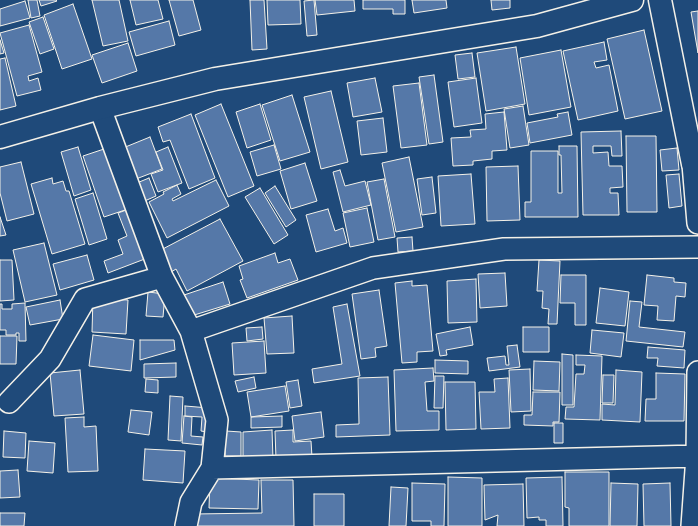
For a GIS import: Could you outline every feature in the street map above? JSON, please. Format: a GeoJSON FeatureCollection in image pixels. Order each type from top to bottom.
{"type":"FeatureCollection","features":[{"type":"Feature","properties":{"kind":"street"},"geometry":{"type":"LineString","coordinates":[[0,137],[100,108],[216,79],[537,26],[632,0]]}},
{"type":"Feature","properties":{"kind":"street"},"geometry":{"type":"LineString","coordinates":[[660,0],[696,164],[698,223]]}},
{"type":"Feature","properties":{"kind":"street"},"geometry":{"type":"LineString","coordinates":[[100,108],[162,277],[191,331],[217,420],[212,468],[191,502],[186,526]]}},
{"type":"Feature","properties":{"kind":"street"},"geometry":{"type":"LineString","coordinates":[[191,331],[373,268],[504,249],[698,247]]}},
{"type":"Feature","properties":{"kind":"street"},"geometry":{"type":"LineString","coordinates":[[9,402],[50,359],[85,298],[162,277]]}},
{"type":"Feature","properties":{"kind":"street"},"geometry":{"type":"LineString","coordinates":[[692,526],[697,456],[698,372]]}},
{"type":"Feature","properties":{"kind":"street"},"geometry":{"type":"LineString","coordinates":[[212,468],[697,456]]}},
{"type":"Feature","properties":{"kind":"building"},"geometry":{"type":"Polygon","coordinates":[[[28,0],[37,0],[40,16],[31,18],[28,0]]]}},
{"type":"Feature","properties":{"kind":"building"},"geometry":{"type":"Polygon","coordinates":[[[39,0],[56,0],[57,1],[41,6],[39,0]]]}},
{"type":"Feature","properties":{"kind":"building"},"geometry":{"type":"Polygon","coordinates":[[[92,0],[119,0],[128,41],[103,46],[92,0]]]}},
{"type":"Feature","properties":{"kind":"building"},"geometry":{"type":"Polygon","coordinates":[[[130,0],[158,0],[163,19],[136,25],[130,0]]]}},
{"type":"Feature","properties":{"kind":"building"},"geometry":{"type":"Polygon","coordinates":[[[169,0],[193,0],[201,30],[179,36],[169,0]]]}},
{"type":"Feature","properties":{"kind":"building"},"geometry":{"type":"Polygon","coordinates":[[[250,0],[264,0],[267,49],[252,50],[250,0]]]}},
{"type":"Feature","properties":{"kind":"building"},"geometry":{"type":"Polygon","coordinates":[[[267,0],[300,0],[301,24],[268,25],[267,0]]]}},
{"type":"Feature","properties":{"kind":"building"},"geometry":{"type":"Polygon","coordinates":[[[314,0],[317,35],[307,36],[304,1],[314,0]]]}},
{"type":"Feature","properties":{"kind":"building"},"geometry":{"type":"Polygon","coordinates":[[[315,0],[354,0],[355,11],[317,15],[315,0]]]}},
{"type":"Feature","properties":{"kind":"building"},"geometry":{"type":"Polygon","coordinates":[[[363,0],[405,0],[405,14],[393,14],[393,9],[363,9],[363,0]]]}},
{"type":"Feature","properties":{"kind":"building"},"geometry":{"type":"Polygon","coordinates":[[[412,0],[446,0],[447,8],[414,13],[412,0]]]}},
{"type":"Feature","properties":{"kind":"building"},"geometry":{"type":"Polygon","coordinates":[[[491,0],[510,0],[510,8],[492,10],[491,0]]]}},
{"type":"Feature","properties":{"kind":"building"},"geometry":{"type":"Polygon","coordinates":[[[25,1],[30,18],[0,26],[0,9],[25,1]]]}},
{"type":"Feature","properties":{"kind":"building"},"geometry":{"type":"Polygon","coordinates":[[[73,4],[92,59],[62,69],[44,15],[73,4]]]}},
{"type":"Feature","properties":{"kind":"building"},"geometry":{"type":"Polygon","coordinates":[[[698,11],[698,53],[691,12],[698,11]]]}},
{"type":"Feature","properties":{"kind":"building"},"geometry":{"type":"Polygon","coordinates":[[[43,17],[54,49],[40,54],[29,22],[43,17]]]}},
{"type":"Feature","properties":{"kind":"building"},"geometry":{"type":"Polygon","coordinates":[[[169,21],[175,45],[136,56],[129,32],[169,21]]]}},
{"type":"Feature","properties":{"kind":"building"},"geometry":{"type":"Polygon","coordinates":[[[29,25],[42,72],[28,76],[29,81],[38,78],[41,90],[17,96],[0,33],[29,25]]]}},
{"type":"Feature","properties":{"kind":"building"},"geometry":{"type":"Polygon","coordinates":[[[644,30],[662,111],[625,119],[607,39],[644,30]]]}},
{"type":"Feature","properties":{"kind":"building"},"geometry":{"type":"Polygon","coordinates":[[[0,40],[4,53],[0,54],[0,40]]]}},
{"type":"Feature","properties":{"kind":"building"},"geometry":{"type":"Polygon","coordinates":[[[604,42],[607,60],[594,62],[596,68],[609,65],[618,111],[578,120],[563,51],[604,42]]]}},
{"type":"Feature","properties":{"kind":"building"},"geometry":{"type":"Polygon","coordinates":[[[128,43],[137,71],[102,83],[92,55],[128,43]]]}},
{"type":"Feature","properties":{"kind":"building"},"geometry":{"type":"Polygon","coordinates":[[[516,47],[525,104],[486,111],[477,53],[516,47]]]}},
{"type":"Feature","properties":{"kind":"building"},"geometry":{"type":"Polygon","coordinates":[[[561,50],[571,107],[529,115],[520,58],[561,50]]]}},
{"type":"Feature","properties":{"kind":"building"},"geometry":{"type":"Polygon","coordinates":[[[472,53],[475,77],[458,79],[455,55],[472,53]]]}},
{"type":"Feature","properties":{"kind":"building"},"geometry":{"type":"Polygon","coordinates":[[[5,58],[16,106],[0,110],[0,59],[5,58]]]}},
{"type":"Feature","properties":{"kind":"building"},"geometry":{"type":"Polygon","coordinates":[[[434,75],[443,142],[429,144],[419,77],[434,75]]]}},
{"type":"Feature","properties":{"kind":"building"},"geometry":{"type":"Polygon","coordinates":[[[375,78],[382,112],[353,117],[347,83],[375,78]]]}},
{"type":"Feature","properties":{"kind":"building"},"geometry":{"type":"Polygon","coordinates":[[[476,78],[482,123],[454,127],[448,82],[476,78]]]}},
{"type":"Feature","properties":{"kind":"building"},"geometry":{"type":"Polygon","coordinates":[[[419,83],[427,145],[401,148],[393,86],[419,83]]]}},
{"type":"Feature","properties":{"kind":"building"},"geometry":{"type":"Polygon","coordinates":[[[331,91],[348,162],[321,169],[304,97],[331,91]]]}},
{"type":"Feature","properties":{"kind":"building"},"geometry":{"type":"Polygon","coordinates":[[[292,95],[310,152],[280,161],[262,105],[292,95]]]}},
{"type":"Feature","properties":{"kind":"building"},"geometry":{"type":"Polygon","coordinates":[[[221,104],[254,186],[228,197],[195,115],[221,104]]]}},
{"type":"Feature","properties":{"kind":"building"},"geometry":{"type":"Polygon","coordinates":[[[260,104],[271,140],[247,148],[236,112],[260,104]]]}},
{"type":"Feature","properties":{"kind":"building"},"geometry":{"type":"Polygon","coordinates":[[[523,106],[529,145],[510,148],[504,109],[523,106]]]}},
{"type":"Feature","properties":{"kind":"building"},"geometry":{"type":"Polygon","coordinates":[[[504,112],[507,150],[492,151],[492,159],[473,161],[473,165],[453,166],[451,138],[471,137],[470,130],[486,129],[485,114],[504,112]]]}},
{"type":"Feature","properties":{"kind":"building"},"geometry":{"type":"Polygon","coordinates":[[[568,112],[572,135],[530,143],[527,123],[558,117],[557,114],[568,112]]]}},
{"type":"Feature","properties":{"kind":"building"},"geometry":{"type":"Polygon","coordinates":[[[191,114],[215,178],[189,189],[170,140],[163,142],[158,127],[191,114]]]}},
{"type":"Feature","properties":{"kind":"building"},"geometry":{"type":"Polygon","coordinates":[[[383,118],[387,152],[361,155],[357,121],[383,118]]]}},
{"type":"Feature","properties":{"kind":"building"},"geometry":{"type":"Polygon","coordinates":[[[621,131],[622,156],[612,156],[611,146],[593,146],[593,153],[608,152],[609,166],[622,166],[623,187],[610,188],[610,193],[618,193],[619,215],[583,215],[581,132],[621,131]]]}},
{"type":"Feature","properties":{"kind":"building"},"geometry":{"type":"Polygon","coordinates":[[[626,136],[656,136],[657,212],[627,212],[626,136]]]}},
{"type":"Feature","properties":{"kind":"building"},"geometry":{"type":"Polygon","coordinates":[[[150,137],[162,169],[136,179],[123,148],[150,137]]]}},
{"type":"Feature","properties":{"kind":"building"},"geometry":{"type":"Polygon","coordinates":[[[274,145],[281,169],[257,176],[250,152],[274,145]]]}},
{"type":"Feature","properties":{"kind":"building"},"geometry":{"type":"Polygon","coordinates":[[[113,146],[134,207],[104,217],[83,156],[113,146]]]}},
{"type":"Feature","properties":{"kind":"building"},"geometry":{"type":"Polygon","coordinates":[[[559,146],[577,146],[578,217],[525,217],[525,202],[531,202],[531,151],[558,151],[558,193],[562,193],[561,155],[559,155],[559,146]]]}},
{"type":"Feature","properties":{"kind":"building"},"geometry":{"type":"Polygon","coordinates":[[[78,147],[91,190],[74,196],[61,152],[78,147]]]}},
{"type":"Feature","properties":{"kind":"building"},"geometry":{"type":"Polygon","coordinates":[[[168,147],[182,183],[158,192],[151,174],[163,170],[156,152],[168,147]]]}},
{"type":"Feature","properties":{"kind":"building"},"geometry":{"type":"Polygon","coordinates":[[[677,148],[679,170],[662,171],[660,150],[677,148]]]}},
{"type":"Feature","properties":{"kind":"building"},"geometry":{"type":"Polygon","coordinates":[[[409,157],[423,227],[396,232],[382,163],[409,157]]]}},
{"type":"Feature","properties":{"kind":"building"},"geometry":{"type":"Polygon","coordinates":[[[21,162],[34,214],[7,221],[0,193],[0,167],[21,162]]]}},
{"type":"Feature","properties":{"kind":"building"},"geometry":{"type":"Polygon","coordinates":[[[305,163],[317,201],[291,209],[280,171],[305,163]]]}},
{"type":"Feature","properties":{"kind":"building"},"geometry":{"type":"Polygon","coordinates":[[[518,166],[520,220],[487,221],[486,167],[518,166]]]}},
{"type":"Feature","properties":{"kind":"building"},"geometry":{"type":"Polygon","coordinates":[[[340,170],[345,186],[365,181],[371,205],[343,212],[333,172],[340,170]]]}},
{"type":"Feature","properties":{"kind":"building"},"geometry":{"type":"Polygon","coordinates":[[[471,174],[475,224],[441,226],[438,176],[471,174]]]}},
{"type":"Feature","properties":{"kind":"building"},"geometry":{"type":"Polygon","coordinates":[[[679,174],[682,206],[669,208],[666,175],[679,174]]]}},
{"type":"Feature","properties":{"kind":"building"},"geometry":{"type":"Polygon","coordinates":[[[432,177],[436,213],[422,215],[417,179],[432,177]]]}},
{"type":"Feature","properties":{"kind":"building"},"geometry":{"type":"Polygon","coordinates":[[[52,178],[53,184],[63,181],[66,191],[69,191],[85,244],[52,254],[31,184],[52,178]]]}},
{"type":"Feature","properties":{"kind":"building"},"geometry":{"type":"Polygon","coordinates":[[[149,178],[156,196],[140,203],[132,185],[149,178]]]}},
{"type":"Feature","properties":{"kind":"building"},"geometry":{"type":"Polygon","coordinates":[[[384,179],[395,237],[378,240],[367,182],[384,179]]]}},
{"type":"Feature","properties":{"kind":"building"},"geometry":{"type":"Polygon","coordinates":[[[216,180],[229,206],[167,238],[149,202],[164,194],[163,192],[177,185],[181,194],[172,199],[173,201],[216,180]]]}},
{"type":"Feature","properties":{"kind":"building"},"geometry":{"type":"Polygon","coordinates":[[[275,186],[296,220],[286,227],[265,193],[275,186]]]}},
{"type":"Feature","properties":{"kind":"building"},"geometry":{"type":"Polygon","coordinates":[[[260,188],[288,235],[274,244],[245,197],[260,188]]]}},
{"type":"Feature","properties":{"kind":"building"},"geometry":{"type":"Polygon","coordinates":[[[93,193],[107,239],[89,245],[75,199],[93,193]]]}},
{"type":"Feature","properties":{"kind":"building"},"geometry":{"type":"Polygon","coordinates":[[[132,208],[150,257],[108,273],[104,261],[123,254],[118,240],[127,236],[118,213],[132,208]]]}},
{"type":"Feature","properties":{"kind":"building"},"geometry":{"type":"Polygon","coordinates":[[[367,208],[374,242],[350,247],[343,213],[367,208]]]}},
{"type":"Feature","properties":{"kind":"building"},"geometry":{"type":"Polygon","coordinates":[[[328,209],[335,231],[343,228],[347,243],[316,252],[306,215],[328,209]]]}},
{"type":"Feature","properties":{"kind":"building"},"geometry":{"type":"Polygon","coordinates":[[[0,217],[6,235],[0,236],[0,217]]]}},
{"type":"Feature","properties":{"kind":"building"},"geometry":{"type":"Polygon","coordinates":[[[220,219],[243,261],[187,291],[176,269],[168,274],[157,252],[220,219]]]}},
{"type":"Feature","properties":{"kind":"building"},"geometry":{"type":"Polygon","coordinates":[[[412,237],[413,251],[398,252],[397,238],[412,237]]]}},
{"type":"Feature","properties":{"kind":"building"},"geometry":{"type":"Polygon","coordinates":[[[44,243],[57,295],[25,302],[13,250],[44,243]]]}},
{"type":"Feature","properties":{"kind":"building"},"geometry":{"type":"Polygon","coordinates":[[[275,253],[278,263],[290,259],[298,280],[247,298],[240,280],[243,279],[239,266],[275,253]]]}},
{"type":"Feature","properties":{"kind":"building"},"geometry":{"type":"Polygon","coordinates":[[[87,255],[94,280],[60,290],[53,264],[87,255]]]}},
{"type":"Feature","properties":{"kind":"building"},"geometry":{"type":"Polygon","coordinates":[[[0,260],[12,260],[14,300],[0,301],[0,260]]]}},
{"type":"Feature","properties":{"kind":"building"},"geometry":{"type":"Polygon","coordinates":[[[539,260],[560,261],[557,324],[548,324],[549,309],[542,308],[543,291],[537,291],[539,260]]]}},
{"type":"Feature","properties":{"kind":"building"},"geometry":{"type":"Polygon","coordinates":[[[505,273],[507,306],[480,308],[478,274],[505,273]]]}},
{"type":"Feature","properties":{"kind":"building"},"geometry":{"type":"Polygon","coordinates":[[[561,275],[586,275],[586,325],[575,325],[575,303],[560,303],[561,275]]]}},
{"type":"Feature","properties":{"kind":"building"},"geometry":{"type":"Polygon","coordinates":[[[647,275],[674,278],[674,282],[686,283],[685,297],[676,296],[674,321],[657,320],[658,306],[644,305],[647,275]]]}},
{"type":"Feature","properties":{"kind":"building"},"geometry":{"type":"Polygon","coordinates":[[[476,279],[477,322],[448,323],[447,281],[476,279]]]}},
{"type":"Feature","properties":{"kind":"building"},"geometry":{"type":"Polygon","coordinates":[[[412,281],[412,286],[427,285],[433,351],[417,352],[417,362],[402,363],[395,283],[412,281]]]}},
{"type":"Feature","properties":{"kind":"building"},"geometry":{"type":"Polygon","coordinates":[[[223,282],[230,304],[191,316],[184,295],[223,282]]]}},
{"type":"Feature","properties":{"kind":"building"},"geometry":{"type":"Polygon","coordinates":[[[600,288],[629,292],[625,326],[596,323],[600,288]]]}},
{"type":"Feature","properties":{"kind":"building"},"geometry":{"type":"Polygon","coordinates":[[[379,290],[387,346],[375,348],[376,357],[361,359],[352,294],[379,290]]]}},
{"type":"Feature","properties":{"kind":"building"},"geometry":{"type":"Polygon","coordinates":[[[148,292],[165,294],[163,317],[146,316],[148,292]]]}},
{"type":"Feature","properties":{"kind":"building"},"geometry":{"type":"Polygon","coordinates":[[[93,298],[128,300],[126,334],[92,332],[93,298]]]}},
{"type":"Feature","properties":{"kind":"building"},"geometry":{"type":"Polygon","coordinates":[[[60,300],[63,319],[30,325],[26,307],[60,300]]]}},
{"type":"Feature","properties":{"kind":"building"},"geometry":{"type":"Polygon","coordinates":[[[630,301],[642,302],[639,327],[685,332],[683,347],[626,341],[630,301]]]}},
{"type":"Feature","properties":{"kind":"building"},"geometry":{"type":"Polygon","coordinates":[[[25,303],[26,341],[19,341],[19,333],[16,333],[16,335],[6,335],[6,330],[0,330],[0,304],[2,304],[2,309],[12,309],[12,304],[25,303]]]}},
{"type":"Feature","properties":{"kind":"building"},"geometry":{"type":"Polygon","coordinates":[[[347,304],[360,376],[314,383],[312,369],[342,364],[333,307],[347,304]]]}},
{"type":"Feature","properties":{"kind":"building"},"geometry":{"type":"Polygon","coordinates":[[[292,316],[294,353],[267,354],[264,318],[292,316]]]}},
{"type":"Feature","properties":{"kind":"building"},"geometry":{"type":"Polygon","coordinates":[[[262,327],[263,339],[247,341],[246,328],[262,327]]]}},
{"type":"Feature","properties":{"kind":"building"},"geometry":{"type":"Polygon","coordinates":[[[470,327],[473,345],[446,350],[447,355],[440,356],[436,334],[470,327]]]}},
{"type":"Feature","properties":{"kind":"building"},"geometry":{"type":"Polygon","coordinates":[[[523,327],[549,327],[549,352],[523,352],[523,327]]]}},
{"type":"Feature","properties":{"kind":"building"},"geometry":{"type":"Polygon","coordinates":[[[592,330],[624,333],[621,357],[590,353],[592,330]]]}},
{"type":"Feature","properties":{"kind":"building"},"geometry":{"type":"Polygon","coordinates":[[[93,335],[134,340],[131,371],[89,366],[93,335]]]}},
{"type":"Feature","properties":{"kind":"building"},"geometry":{"type":"Polygon","coordinates":[[[0,336],[17,336],[16,364],[0,364],[0,336]]]}},
{"type":"Feature","properties":{"kind":"building"},"geometry":{"type":"Polygon","coordinates":[[[140,340],[174,340],[175,350],[140,360],[140,340]]]}},
{"type":"Feature","properties":{"kind":"building"},"geometry":{"type":"Polygon","coordinates":[[[264,341],[266,373],[234,375],[232,343],[264,341]]]}},
{"type":"Feature","properties":{"kind":"building"},"geometry":{"type":"Polygon","coordinates":[[[517,345],[520,367],[489,371],[487,358],[505,356],[506,365],[509,365],[507,346],[517,345]]]}},
{"type":"Feature","properties":{"kind":"building"},"geometry":{"type":"Polygon","coordinates":[[[648,347],[685,350],[684,368],[657,366],[658,358],[647,358],[648,347]]]}},
{"type":"Feature","properties":{"kind":"building"},"geometry":{"type":"Polygon","coordinates":[[[562,354],[573,355],[573,405],[562,405],[562,354]]]}},
{"type":"Feature","properties":{"kind":"building"},"geometry":{"type":"Polygon","coordinates":[[[576,355],[602,356],[600,420],[565,419],[566,407],[574,407],[576,374],[584,374],[585,365],[576,365],[576,355]]]}},
{"type":"Feature","properties":{"kind":"building"},"geometry":{"type":"Polygon","coordinates":[[[435,360],[468,361],[468,374],[435,373],[435,360]]]}},
{"type":"Feature","properties":{"kind":"building"},"geometry":{"type":"Polygon","coordinates":[[[534,361],[560,362],[559,391],[533,390],[534,361]]]}},
{"type":"Feature","properties":{"kind":"building"},"geometry":{"type":"Polygon","coordinates":[[[176,363],[176,377],[144,378],[144,364],[176,363]]]}},
{"type":"Feature","properties":{"kind":"building"},"geometry":{"type":"Polygon","coordinates":[[[433,368],[434,381],[425,382],[427,411],[439,411],[439,430],[396,431],[394,370],[433,368]]]}},
{"type":"Feature","properties":{"kind":"building"},"geometry":{"type":"Polygon","coordinates":[[[530,369],[531,411],[511,412],[509,370],[530,369]]]}},
{"type":"Feature","properties":{"kind":"building"},"geometry":{"type":"Polygon","coordinates":[[[80,370],[84,414],[54,416],[50,373],[80,370]]]}},
{"type":"Feature","properties":{"kind":"building"},"geometry":{"type":"Polygon","coordinates":[[[616,370],[642,372],[640,422],[602,420],[602,404],[615,405],[616,370]]]}},
{"type":"Feature","properties":{"kind":"building"},"geometry":{"type":"Polygon","coordinates":[[[656,373],[685,374],[684,421],[645,421],[646,399],[656,399],[656,373]]]}},
{"type":"Feature","properties":{"kind":"building"},"geometry":{"type":"Polygon","coordinates":[[[603,375],[614,375],[613,403],[602,403],[603,375]]]}},
{"type":"Feature","properties":{"kind":"building"},"geometry":{"type":"Polygon","coordinates":[[[435,376],[444,376],[443,408],[434,408],[435,376]]]}},
{"type":"Feature","properties":{"kind":"building"},"geometry":{"type":"Polygon","coordinates":[[[254,377],[256,388],[238,392],[235,381],[254,377]]]}},
{"type":"Feature","properties":{"kind":"building"},"geometry":{"type":"Polygon","coordinates":[[[388,377],[390,435],[336,437],[336,425],[359,424],[358,378],[388,377]]]}},
{"type":"Feature","properties":{"kind":"building"},"geometry":{"type":"Polygon","coordinates":[[[508,378],[510,428],[481,429],[479,392],[495,392],[494,379],[508,378]]]}},
{"type":"Feature","properties":{"kind":"building"},"geometry":{"type":"Polygon","coordinates":[[[146,379],[158,380],[158,393],[145,392],[146,379]]]}},
{"type":"Feature","properties":{"kind":"building"},"geometry":{"type":"Polygon","coordinates":[[[298,380],[302,406],[290,408],[286,382],[298,380]]]}},
{"type":"Feature","properties":{"kind":"building"},"geometry":{"type":"Polygon","coordinates":[[[445,382],[475,382],[476,429],[446,430],[445,382]]]}},
{"type":"Feature","properties":{"kind":"building"},"geometry":{"type":"Polygon","coordinates":[[[285,386],[289,411],[251,417],[247,392],[285,386]]]}},
{"type":"Feature","properties":{"kind":"building"},"geometry":{"type":"Polygon","coordinates":[[[533,392],[560,392],[559,422],[553,422],[553,426],[524,425],[524,415],[532,415],[533,392]]]}},
{"type":"Feature","properties":{"kind":"building"},"geometry":{"type":"Polygon","coordinates":[[[170,396],[183,397],[181,441],[168,440],[170,396]]]}},
{"type":"Feature","properties":{"kind":"building"},"geometry":{"type":"Polygon","coordinates":[[[185,406],[209,408],[207,432],[201,431],[202,417],[185,416],[185,406]]]}},
{"type":"Feature","properties":{"kind":"building"},"geometry":{"type":"Polygon","coordinates":[[[131,410],[152,412],[149,435],[128,432],[131,410]]]}},
{"type":"Feature","properties":{"kind":"building"},"geometry":{"type":"Polygon","coordinates":[[[321,412],[324,437],[295,441],[292,416],[321,412]]]}},
{"type":"Feature","properties":{"kind":"building"},"geometry":{"type":"Polygon","coordinates":[[[184,416],[192,417],[191,436],[203,437],[202,445],[182,443],[184,416]]]}},
{"type":"Feature","properties":{"kind":"building"},"geometry":{"type":"Polygon","coordinates":[[[282,416],[282,427],[251,428],[251,417],[282,416]]]}},
{"type":"Feature","properties":{"kind":"building"},"geometry":{"type":"Polygon","coordinates":[[[84,417],[84,427],[96,426],[98,471],[68,472],[65,418],[84,417]]]}},
{"type":"Feature","properties":{"kind":"building"},"geometry":{"type":"Polygon","coordinates":[[[554,423],[563,423],[563,443],[554,443],[554,423]]]}},
{"type":"Feature","properties":{"kind":"building"},"geometry":{"type":"Polygon","coordinates":[[[272,430],[273,459],[243,460],[243,432],[272,430]]]}},
{"type":"Feature","properties":{"kind":"building"},"geometry":{"type":"Polygon","coordinates":[[[293,430],[293,442],[311,441],[312,457],[276,459],[275,431],[293,430]]]}},
{"type":"Feature","properties":{"kind":"building"},"geometry":{"type":"Polygon","coordinates":[[[4,431],[26,433],[25,458],[3,457],[4,431]]]}},
{"type":"Feature","properties":{"kind":"building"},"geometry":{"type":"Polygon","coordinates":[[[226,431],[241,432],[241,456],[225,456],[226,431]]]}},
{"type":"Feature","properties":{"kind":"building"},"geometry":{"type":"Polygon","coordinates":[[[29,441],[55,443],[53,473],[27,471],[29,441]]]}},
{"type":"Feature","properties":{"kind":"building"},"geometry":{"type":"Polygon","coordinates":[[[145,449],[185,451],[183,483],[143,480],[145,449]]]}},
{"type":"Feature","properties":{"kind":"building"},"geometry":{"type":"Polygon","coordinates":[[[18,470],[20,497],[0,498],[0,471],[18,470]]]}},
{"type":"Feature","properties":{"kind":"building"},"geometry":{"type":"Polygon","coordinates":[[[565,472],[609,472],[609,526],[569,526],[569,508],[565,507],[565,472]]]}},
{"type":"Feature","properties":{"kind":"building"},"geometry":{"type":"Polygon","coordinates":[[[448,477],[482,478],[482,526],[448,526],[448,477]]]}},
{"type":"Feature","properties":{"kind":"building"},"geometry":{"type":"Polygon","coordinates":[[[562,477],[563,526],[546,526],[546,520],[539,520],[539,517],[527,518],[526,478],[562,477]]]}},
{"type":"Feature","properties":{"kind":"building"},"geometry":{"type":"Polygon","coordinates":[[[210,478],[259,480],[258,509],[209,508],[210,478]]]}},
{"type":"Feature","properties":{"kind":"building"},"geometry":{"type":"Polygon","coordinates":[[[261,480],[293,480],[294,526],[194,526],[194,514],[262,513],[261,480]]]}},
{"type":"Feature","properties":{"kind":"building"},"geometry":{"type":"Polygon","coordinates":[[[412,483],[445,484],[444,526],[431,526],[431,521],[412,521],[412,483]]]}},
{"type":"Feature","properties":{"kind":"building"},"geometry":{"type":"Polygon","coordinates":[[[611,483],[638,484],[637,526],[610,526],[611,483]]]}},
{"type":"Feature","properties":{"kind":"building"},"geometry":{"type":"Polygon","coordinates":[[[670,483],[671,526],[644,526],[643,484],[670,483]]]}},
{"type":"Feature","properties":{"kind":"building"},"geometry":{"type":"Polygon","coordinates":[[[523,484],[524,526],[497,526],[498,515],[485,520],[484,485],[523,484]]]}},
{"type":"Feature","properties":{"kind":"building"},"geometry":{"type":"Polygon","coordinates":[[[391,487],[408,488],[406,526],[389,526],[391,487]]]}},
{"type":"Feature","properties":{"kind":"building"},"geometry":{"type":"Polygon","coordinates":[[[314,494],[344,494],[344,526],[314,526],[314,494]]]}},
{"type":"Feature","properties":{"kind":"building"},"geometry":{"type":"Polygon","coordinates":[[[0,513],[25,513],[24,526],[0,526],[0,513]]]}}]}
